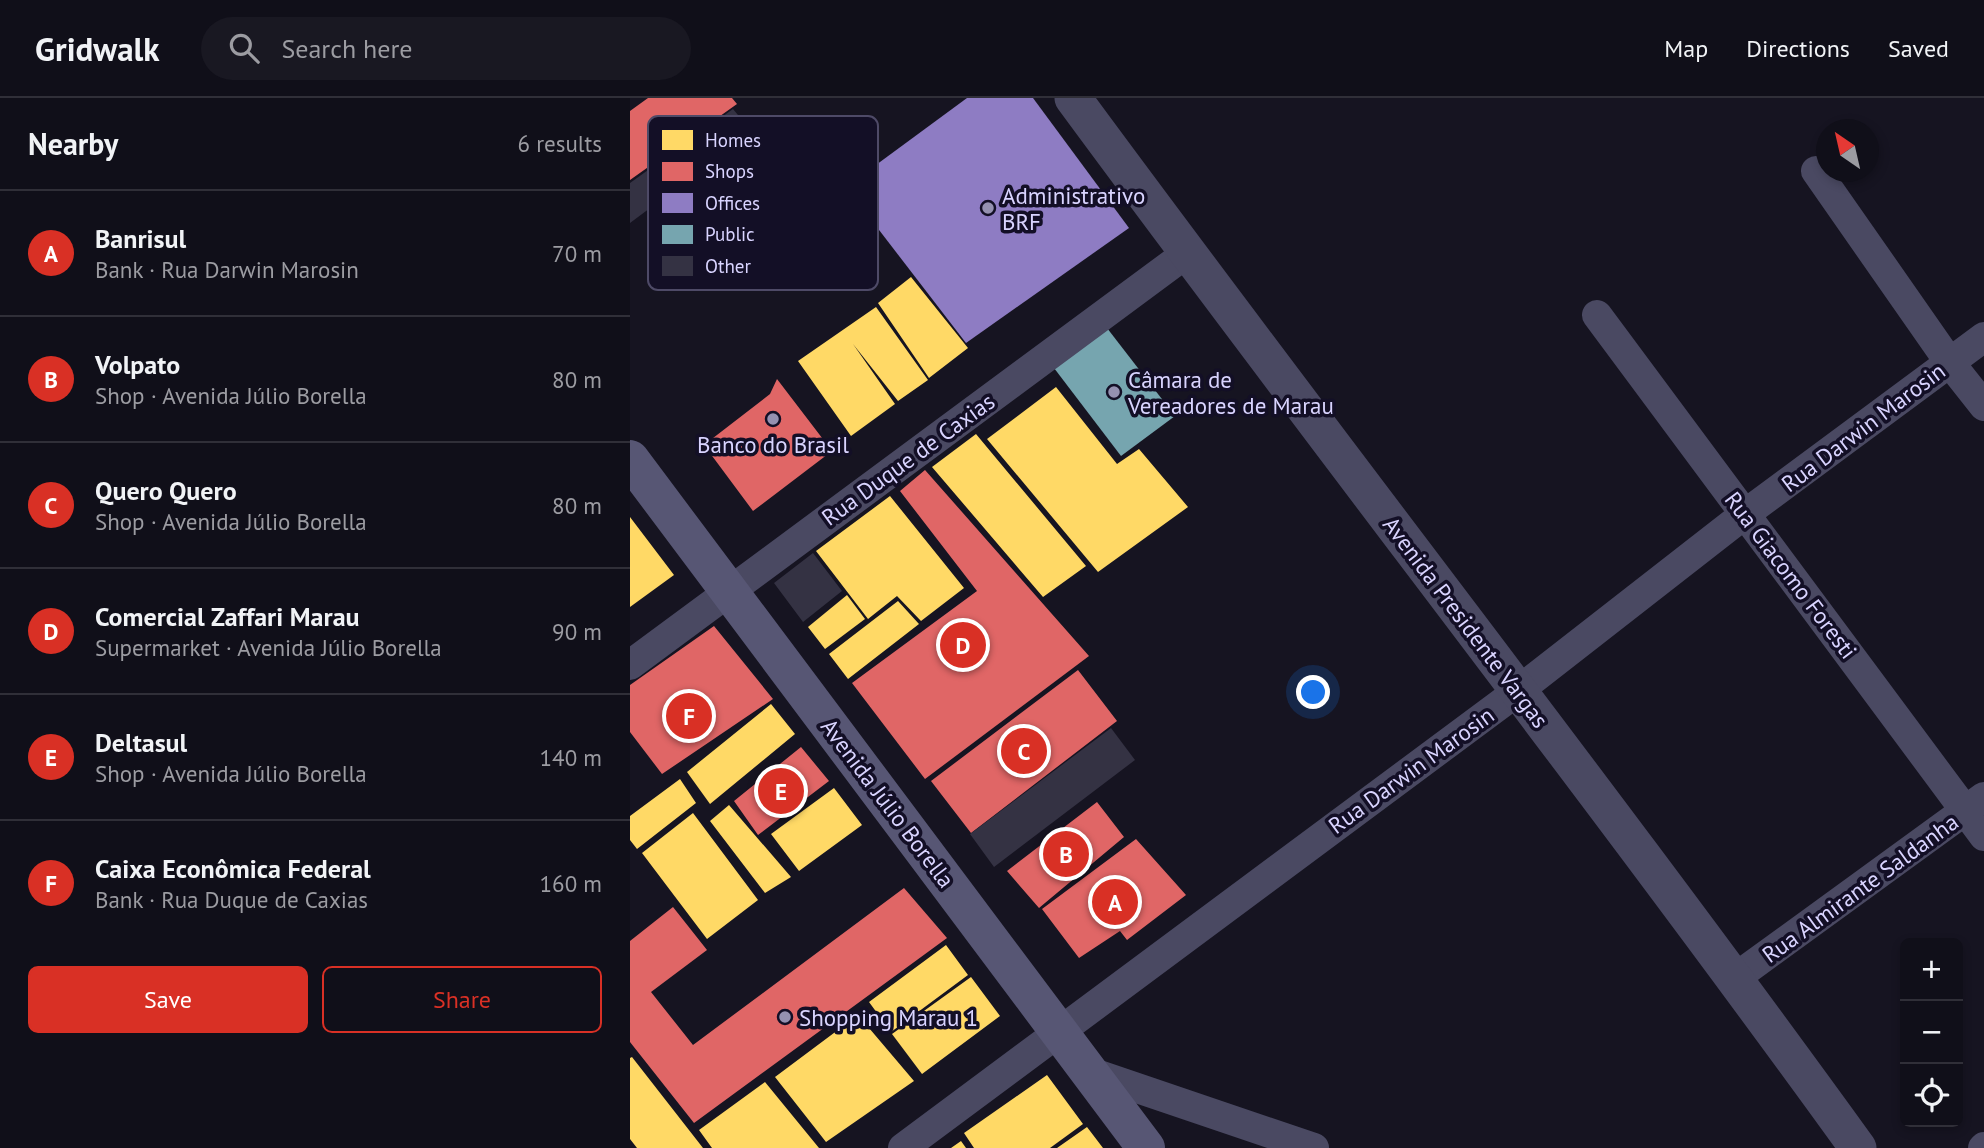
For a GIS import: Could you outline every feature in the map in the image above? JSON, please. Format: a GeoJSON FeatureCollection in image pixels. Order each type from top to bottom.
{"type":"FeatureCollection","features":[{"type":"Feature","properties":{"kind":"main road","name":"Avenida Júlio Borella"},"geometry":{"type":"LineString","coordinates":[[630,458],[1146,1148]]}},
{"type":"Feature","properties":{"kind":"street","name":"Avenida Presidente Vargas"},"geometry":{"type":"LineString","coordinates":[[1073,98],[1186,253],[1735,978],[1858,1148]]}},
{"type":"Feature","properties":{"kind":"street"},"geometry":{"type":"LineString","coordinates":[[1824,182],[1950,363],[1984,406]]}},
{"type":"Feature","properties":{"kind":"street","name":"Rua Duque de Caxias"},"geometry":{"type":"LineString","coordinates":[[630,666],[1186,253]]}},
{"type":"Feature","properties":{"kind":"street","name":"Rua Giacomo Foresti"},"geometry":{"type":"LineString","coordinates":[[1597,315],[1745,514],[1975,804],[1984,836]]}},
{"type":"Feature","properties":{"kind":"street","name":"Rua Darwin Marosin"},"geometry":{"type":"LineString","coordinates":[[903,1148],[1518,691],[1745,514],[1984,337]]}},
{"type":"Feature","properties":{"kind":"street","name":"Rua Almirante Saldanha"},"geometry":{"type":"LineString","coordinates":[[1735,978],[1975,804]]}},
{"type":"Feature","properties":{"kind":"street"},"geometry":{"type":"LineString","coordinates":[[1090,1072],[1314,1148]]}},
{"type":"Feature","properties":{"kind":"building: Homes"},"geometry":{"type":"Polygon","coordinates":[[[911,277],[968,348],[929,378],[878,303],[911,277]]]}},
{"type":"Feature","properties":{"kind":"building: Homes"},"geometry":{"type":"Polygon","coordinates":[[[876,307],[928,380],[898,401],[853,344],[895,404],[851,436],[798,361],[876,307]]]}},
{"type":"Feature","properties":{"kind":"building: Homes"},"geometry":{"type":"Polygon","coordinates":[[[1056,387],[1117,464],[1139,449],[1188,507],[1098,572],[987,439],[1056,387]]]}},
{"type":"Feature","properties":{"kind":"building: Homes"},"geometry":{"type":"Polygon","coordinates":[[[976,434],[1086,566],[1043,597],[932,467],[976,434]]]}},
{"type":"Feature","properties":{"kind":"building: Homes"},"geometry":{"type":"Polygon","coordinates":[[[890,496],[964,588],[921,621],[897,596],[868,619],[816,551],[890,496]]]}},
{"type":"Feature","properties":{"kind":"building: Homes"},"geometry":{"type":"Polygon","coordinates":[[[630,517],[674,575],[630,607],[630,517]]]}},
{"type":"Feature","properties":{"kind":"building: Homes"},"geometry":{"type":"Polygon","coordinates":[[[847,595],[865,619],[825,649],[808,627],[847,595]]]}},
{"type":"Feature","properties":{"kind":"building: Homes"},"geometry":{"type":"Polygon","coordinates":[[[898,601],[919,624],[848,679],[829,654],[898,601]]]}},
{"type":"Feature","properties":{"kind":"building: Homes"},"geometry":{"type":"Polygon","coordinates":[[[771,704],[795,734],[710,804],[687,772],[771,704]]]}},
{"type":"Feature","properties":{"kind":"building: Homes"},"geometry":{"type":"Polygon","coordinates":[[[680,779],[696,803],[637,849],[630,840],[630,816],[680,779]]]}},
{"type":"Feature","properties":{"kind":"building: Homes"},"geometry":{"type":"Polygon","coordinates":[[[834,788],[862,825],[799,871],[771,834],[834,788]]]}},
{"type":"Feature","properties":{"kind":"building: Homes"},"geometry":{"type":"Polygon","coordinates":[[[729,805],[791,877],[765,893],[710,821],[729,805]]]}},
{"type":"Feature","properties":{"kind":"building: Homes"},"geometry":{"type":"Polygon","coordinates":[[[693,813],[758,900],[707,939],[642,853],[693,813]]]}},
{"type":"Feature","properties":{"kind":"building: Homes"},"geometry":{"type":"Polygon","coordinates":[[[946,945],[968,975],[891,1032],[869,1002],[946,945]]]}},
{"type":"Feature","properties":{"kind":"building: Homes"},"geometry":{"type":"Polygon","coordinates":[[[971,977],[1000,1016],[922,1074],[892,1034],[971,977]]]}},
{"type":"Feature","properties":{"kind":"building: Homes"},"geometry":{"type":"Polygon","coordinates":[[[858,1015],[914,1081],[826,1142],[775,1077],[858,1015]]]}},
{"type":"Feature","properties":{"kind":"building: Homes"},"geometry":{"type":"Polygon","coordinates":[[[632,1057],[703,1148],[637,1148],[630,1139],[632,1057]]]}},
{"type":"Feature","properties":{"kind":"building: Homes"},"geometry":{"type":"Polygon","coordinates":[[[1047,1075],[1083,1124],[1050,1148],[974,1148],[964,1133],[1047,1075]]]}},
{"type":"Feature","properties":{"kind":"building: Homes"},"geometry":{"type":"Polygon","coordinates":[[[765,1082],[819,1148],[712,1148],[699,1130],[765,1082]]]}},
{"type":"Feature","properties":{"kind":"building: Homes"},"geometry":{"type":"Polygon","coordinates":[[[1087,1127],[1103,1148],[1057,1148],[1087,1127]]]}},
{"type":"Feature","properties":{"kind":"building: Homes"},"geometry":{"type":"Polygon","coordinates":[[[961,1141],[966,1148],[951,1148],[961,1141]]]}},
{"type":"Feature","properties":{"kind":"building: Shops"},"geometry":{"type":"Polygon","coordinates":[[[648,98],[732,98],[737,104],[720,116],[648,116],[648,167],[630,180],[630,111],[648,98]]]}},
{"type":"Feature","properties":{"kind":"building: Shops","name":"Banco do Brasil"},"geometry":{"type":"Polygon","coordinates":[[[777,379],[832,451],[753,511],[704,445],[770,394],[777,379]]]}},
{"type":"Feature","properties":{"kind":"building: Shops"},"geometry":{"type":"Polygon","coordinates":[[[925,470],[1089,656],[925,779],[852,683],[977,591],[900,491],[925,470]]]}},
{"type":"Feature","properties":{"kind":"building: Shops"},"geometry":{"type":"Polygon","coordinates":[[[714,626],[773,699],[662,774],[630,732],[630,685],[714,626]]]}},
{"type":"Feature","properties":{"kind":"building: Shops"},"geometry":{"type":"Polygon","coordinates":[[[1078,670],[1117,721],[971,833],[931,781],[1078,670]]]}},
{"type":"Feature","properties":{"kind":"building: Shops"},"geometry":{"type":"Polygon","coordinates":[[[801,747],[829,781],[758,835],[734,801],[801,747]]]}},
{"type":"Feature","properties":{"kind":"building: Shops"},"geometry":{"type":"Polygon","coordinates":[[[1097,802],[1124,837],[1039,908],[1007,871],[1097,802]]]}},
{"type":"Feature","properties":{"kind":"building: Shops"},"geometry":{"type":"Polygon","coordinates":[[[1136,839],[1186,895],[1127,940],[1120,931],[1079,958],[1042,909],[1136,839]]]}},
{"type":"Feature","properties":{"kind":"building: Shops","name":"Shopping Marau 1"},"geometry":{"type":"Polygon","coordinates":[[[904,888],[947,938],[694,1123],[630,1042],[630,941],[673,907],[707,950],[651,992],[693,1045],[904,888]]]}},
{"type":"Feature","properties":{"kind":"building: Offices","name":"Administrativo BRF"},"geometry":{"type":"Polygon","coordinates":[[[967,98],[1033,98],[1129,228],[966,343],[878,229],[878,163],[967,98]]]}},
{"type":"Feature","properties":{"kind":"building: Public","name":"Câmara de Vereadores de Marau"},"geometry":{"type":"Polygon","coordinates":[[[1107,328],[1175,416],[1121,456],[1054,368],[1107,328]]]}},
{"type":"Feature","properties":{"kind":"building: Other"},"geometry":{"type":"Polygon","coordinates":[[[733,109],[739,116],[723,116],[733,109]]]}},
{"type":"Feature","properties":{"kind":"building: Other"},"geometry":{"type":"Polygon","coordinates":[[[648,170],[648,210],[630,223],[630,183],[648,170]]]}},
{"type":"Feature","properties":{"kind":"building: Other"},"geometry":{"type":"Polygon","coordinates":[[[813,553],[842,591],[803,622],[774,583],[813,553]]]}},
{"type":"Feature","properties":{"kind":"building: Other"},"geometry":{"type":"Polygon","coordinates":[[[1111,728],[1135,760],[994,867],[970,834],[1111,728]]]}},
{"type":"Feature","properties":{"kind":"place","name":"Administrativo BRF"},"geometry":{"type":"Point","coordinates":[988,208]}},
{"type":"Feature","properties":{"kind":"place","name":"Câmara de Vereadores de Marau"},"geometry":{"type":"Point","coordinates":[1114,392]}},
{"type":"Feature","properties":{"kind":"place","name":"Banco do Brasil"},"geometry":{"type":"Point","coordinates":[773,419]}},
{"type":"Feature","properties":{"kind":"place","name":"Comercial Zaffari Marau"},"geometry":{"type":"Point","coordinates":[963,645]}},
{"type":"Feature","properties":{"kind":"place","name":"Caixa Econômica Federal"},"geometry":{"type":"Point","coordinates":[689,716]}},
{"type":"Feature","properties":{"kind":"place","name":"Quero Quero"},"geometry":{"type":"Point","coordinates":[1024,751]}},
{"type":"Feature","properties":{"kind":"place","name":"Deltasul"},"geometry":{"type":"Point","coordinates":[781,791]}},
{"type":"Feature","properties":{"kind":"place","name":"Volpato"},"geometry":{"type":"Point","coordinates":[1066,854]}},
{"type":"Feature","properties":{"kind":"place","name":"Banrisul"},"geometry":{"type":"Point","coordinates":[1115,902]}},
{"type":"Feature","properties":{"kind":"place","name":"Shopping Marau 1"},"geometry":{"type":"Point","coordinates":[785,1017]}}]}
